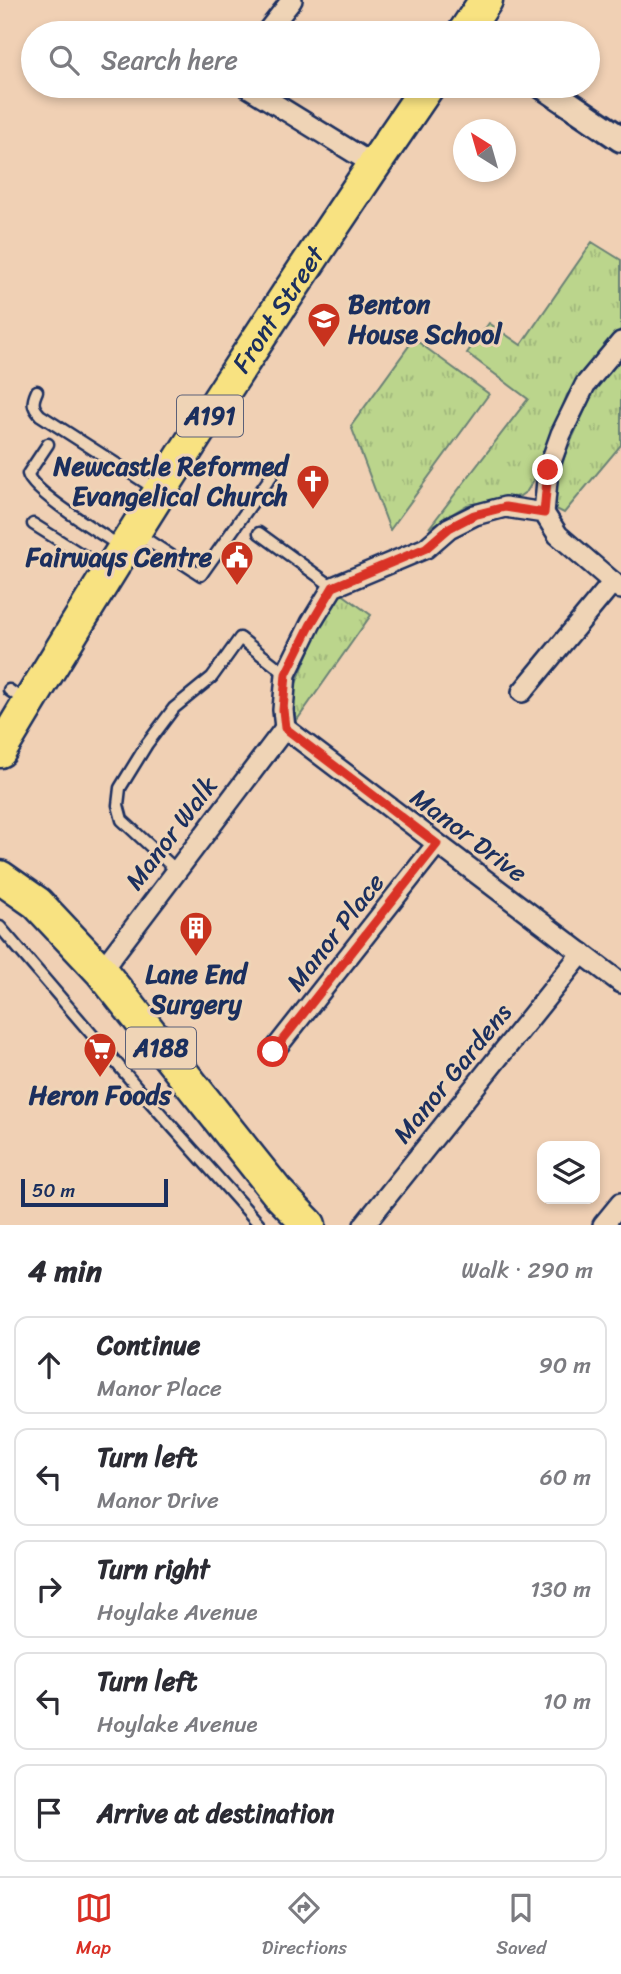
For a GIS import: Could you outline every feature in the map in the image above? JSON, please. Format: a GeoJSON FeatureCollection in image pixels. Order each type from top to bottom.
{"type":"FeatureCollection","features":[{"type":"Feature","properties":{"kind":"main road"},"geometry":{"type":"LineString","coordinates":[[473,21],[486,0]]}},
{"type":"Feature","properties":{"kind":"main road","name":"Front Street"},"geometry":{"type":"LineString","coordinates":[[0,751],[19,697],[123,551],[420,98]]}},
{"type":"Feature","properties":{"kind":"main road","name":"A188"},"geometry":{"type":"LineString","coordinates":[[2,878],[37,903],[101,971],[254,1164],[309,1225]]}},
{"type":"Feature","properties":{"kind":"street"},"geometry":{"type":"LineString","coordinates":[[275,21],[292,0]]}},
{"type":"Feature","properties":{"kind":"street"},"geometry":{"type":"LineString","coordinates":[[266,98],[374,164]]}},
{"type":"Feature","properties":{"kind":"street"},"geometry":{"type":"LineString","coordinates":[[561,98],[621,139]]}},
{"type":"Feature","properties":{"kind":"street"},"geometry":{"type":"LineString","coordinates":[[522,692],[617,586],[558,535],[544,513],[548,470],[561,434],[585,385],[621,342]]}},
{"type":"Feature","properties":{"kind":"street"},"geometry":{"type":"LineString","coordinates":[[285,728],[283,710],[286,674],[333,587],[426,548],[449,528],[474,515],[505,507],[544,513]]}},
{"type":"Feature","properties":{"kind":"street","name":"Manor Walk"},"geometry":{"type":"LineString","coordinates":[[101,971],[285,728]]}},
{"type":"Feature","properties":{"kind":"street","name":"Manor Drive"},"geometry":{"type":"LineString","coordinates":[[285,728],[621,983]]}},
{"type":"Feature","properties":{"kind":"street","name":"Manor Place"},"geometry":{"type":"LineString","coordinates":[[273,1052],[437,844]]}},
{"type":"Feature","properties":{"kind":"street","name":"Manor Gardens"},"geometry":{"type":"LineString","coordinates":[[364,1225],[582,953]]}},
{"type":"Feature","properties":{"kind":"street"},"geometry":{"type":"LineString","coordinates":[[603,1225],[621,1203]]}},
{"type":"Feature","properties":{"kind":"lane"},"geometry":{"type":"LineString","coordinates":[[37,391],[33,401],[40,415],[160,492]]}},
{"type":"Feature","properties":{"kind":"lane"},"geometry":{"type":"LineString","coordinates":[[48,444],[28,474],[28,479],[40,491],[123,551]]}},
{"type":"Feature","properties":{"kind":"lane"},"geometry":{"type":"LineString","coordinates":[[33,524],[201,575],[272,475]]}},
{"type":"Feature","properties":{"kind":"lane"},"geometry":{"type":"LineString","coordinates":[[259,533],[333,587]]}},
{"type":"Feature","properties":{"kind":"lane"},"geometry":{"type":"LineString","coordinates":[[176,870],[122,820],[118,805],[120,788],[146,744],[174,708],[212,677],[243,634],[286,674]]}},
{"type":"Feature","properties":{"kind":"lane"},"geometry":{"type":"LineString","coordinates":[[0,927],[260,1225]]}},
{"type":"Feature","properties":{"kind":"green space"},"geometry":{"type":"Polygon","coordinates":[[[592,242],[621,260],[621,329],[567,395],[535,478],[527,491],[520,496],[467,505],[429,528],[528,399],[467,353],[489,323],[521,345],[592,242]]]}},
{"type":"Feature","properties":{"kind":"green space"},"geometry":{"type":"Polygon","coordinates":[[[414,339],[489,394],[390,530],[351,426],[414,339]]]}},
{"type":"Feature","properties":{"kind":"green space"},"geometry":{"type":"Polygon","coordinates":[[[621,357],[621,445],[564,513],[552,507],[566,452],[595,388],[621,357]]]}},
{"type":"Feature","properties":{"kind":"green space"},"geometry":{"type":"Polygon","coordinates":[[[338,591],[371,615],[297,720],[290,698],[315,637],[338,591]]]}},
{"type":"Feature","properties":{"kind":"place","name":"Benton House School"},"geometry":{"type":"Point","coordinates":[324,349]}},
{"type":"Feature","properties":{"kind":"place","name":"Newcastle Reformed Evangelical Church"},"geometry":{"type":"Point","coordinates":[313,511]}},
{"type":"Feature","properties":{"kind":"place","name":"Fairways Centre"},"geometry":{"type":"Point","coordinates":[237,587]}},
{"type":"Feature","properties":{"kind":"place","name":"Lane End Surgery"},"geometry":{"type":"Point","coordinates":[196,958]}},
{"type":"Feature","properties":{"kind":"place","name":"Heron Foods"},"geometry":{"type":"Point","coordinates":[100,1079]}},
{"type":"Feature","properties":{"kind":"route"},"geometry":{"type":"LineString","coordinates":[[273,1052],[437,844],[285,728],[283,710],[286,674],[333,587],[426,548],[449,528],[474,515],[505,507],[544,513],[548,470]]}}]}
